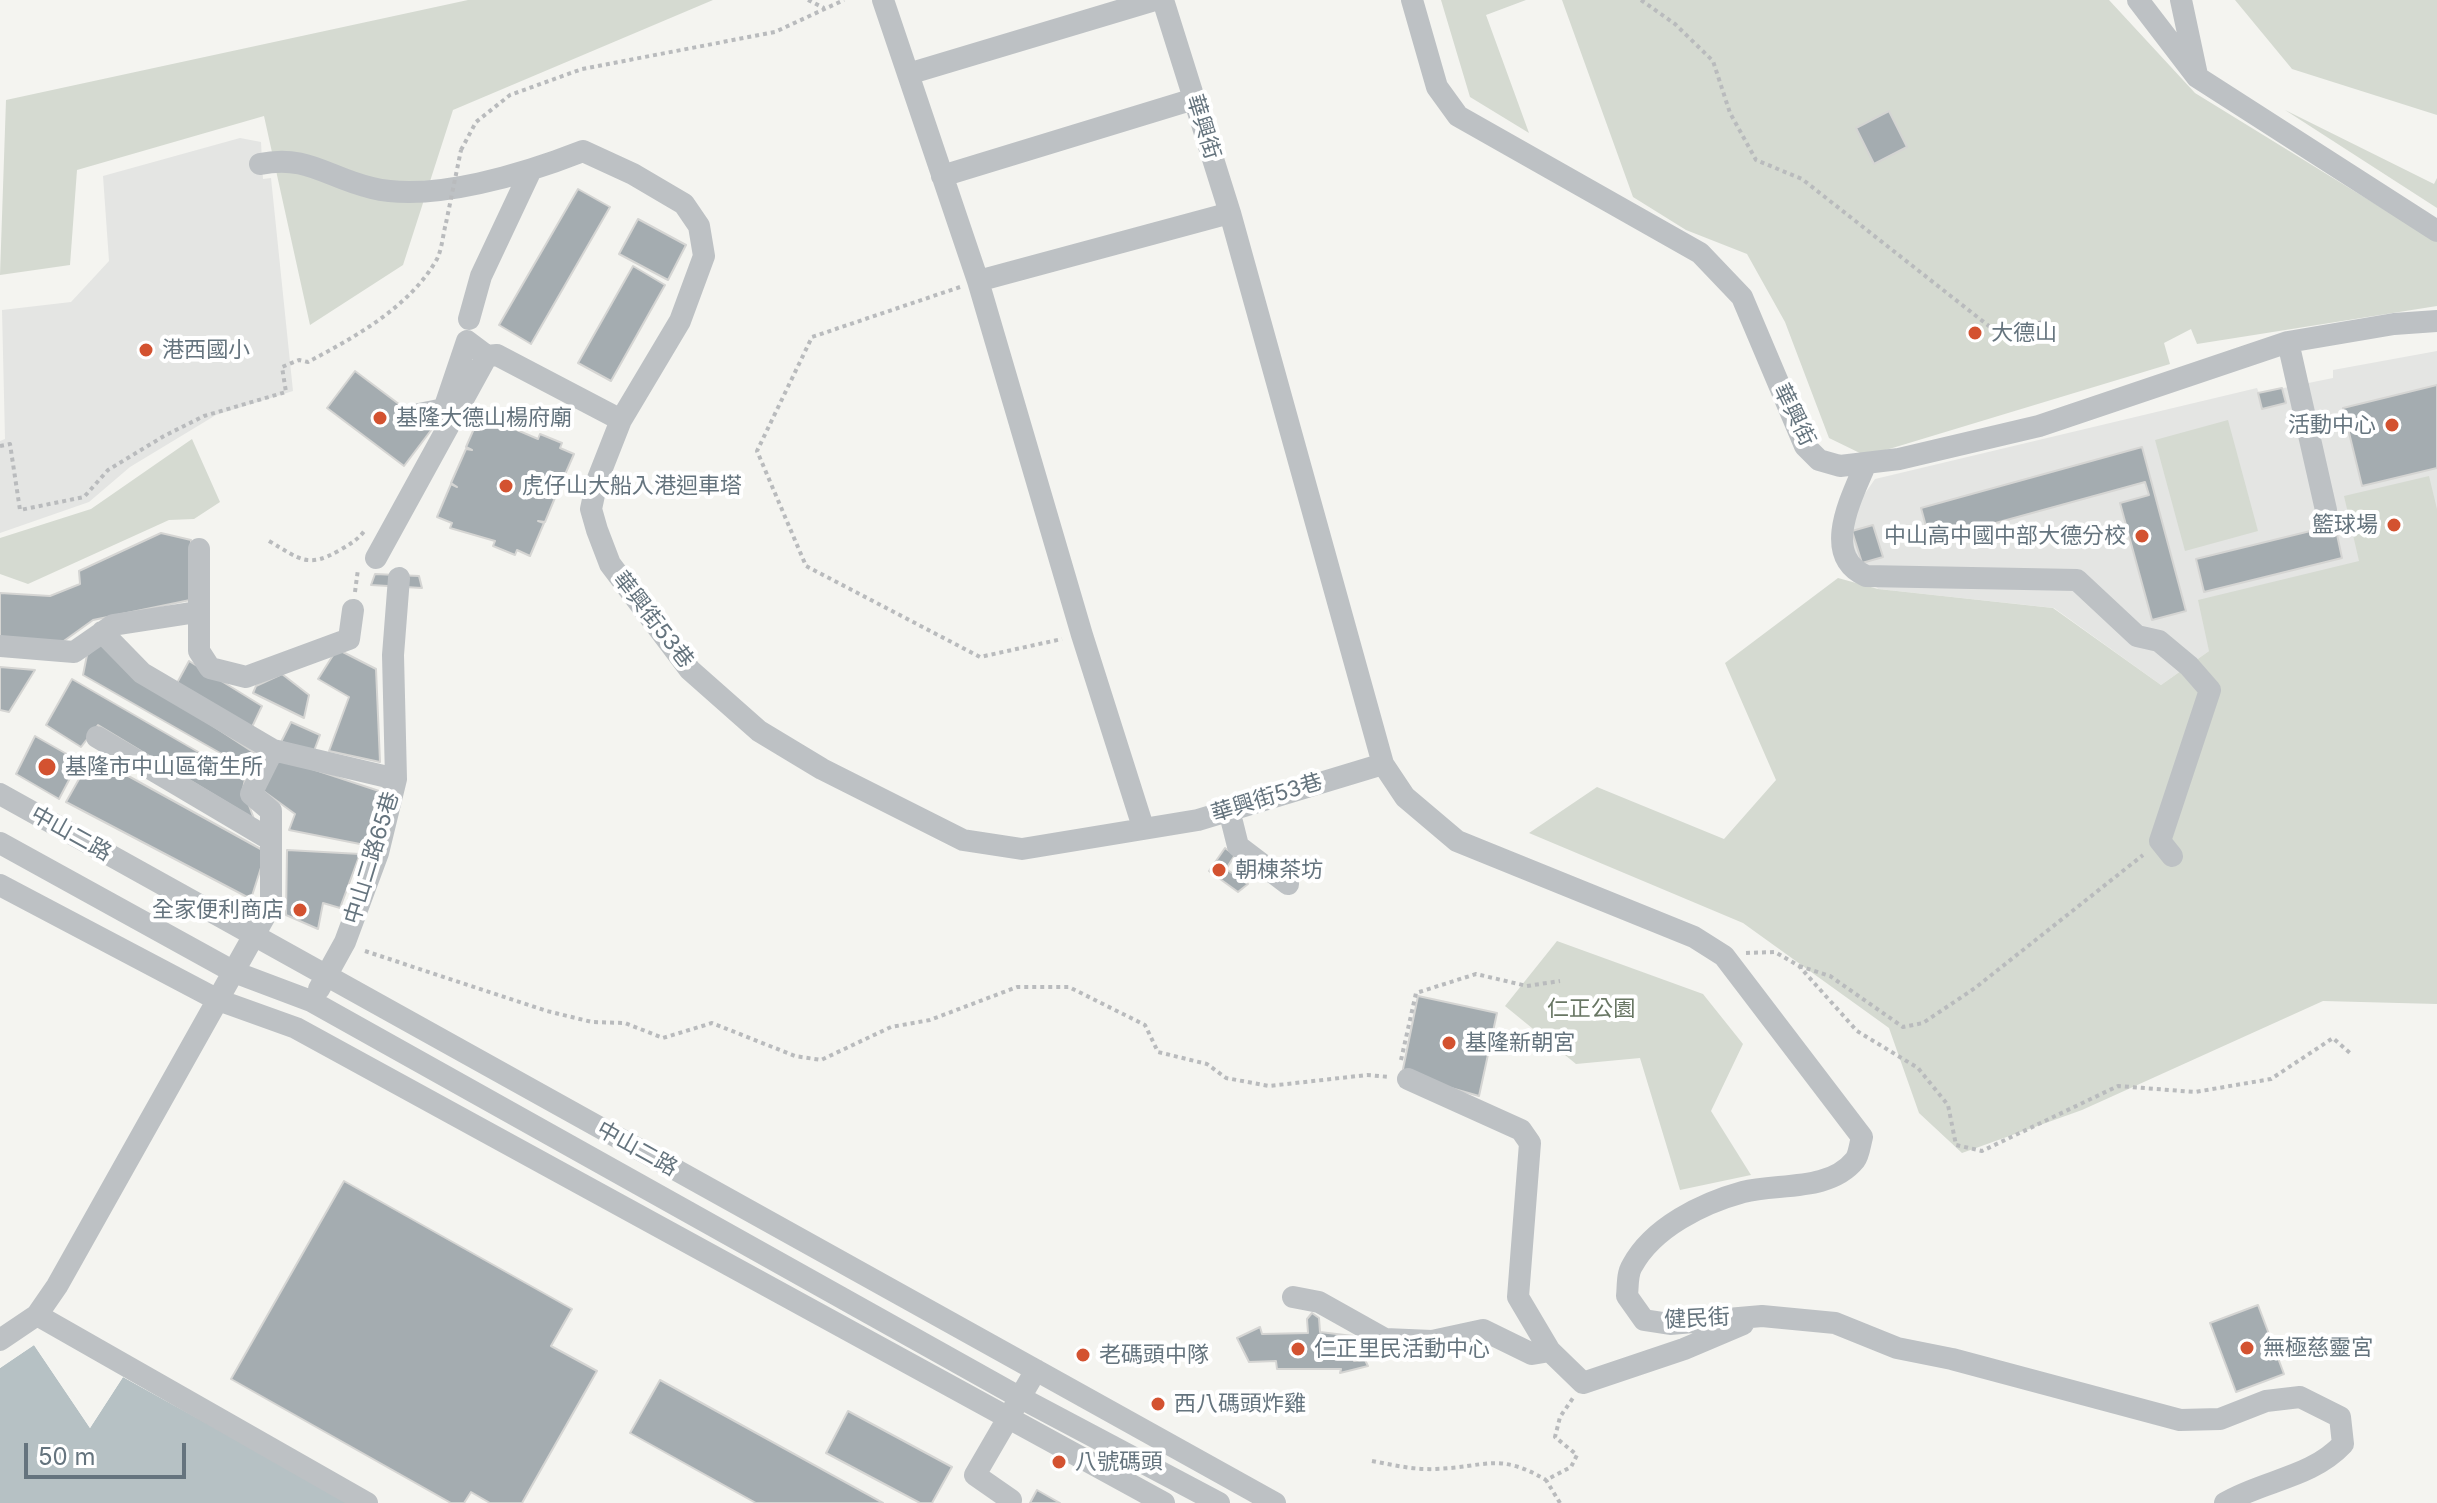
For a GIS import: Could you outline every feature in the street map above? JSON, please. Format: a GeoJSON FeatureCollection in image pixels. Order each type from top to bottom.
{"type":"FeatureCollection","features":[{"type":"Feature","properties":{"kind":"street"},"geometry":{"type":"LineString","coordinates":[[883,0],[978,281],[1082,635],[1143,827]]}},
{"type":"Feature","properties":{"kind":"street"},"geometry":{"type":"LineString","coordinates":[[908,74],[1155,0]]}},
{"type":"Feature","properties":{"kind":"street","name":"華興街"},"geometry":{"type":"LineString","coordinates":[[1163,0],[1230,213],[1383,764]]}},
{"type":"Feature","properties":{"kind":"street","name":"華興街"},"geometry":{"type":"LineString","coordinates":[[1412,0],[1437,87],[1458,116],[1700,253],[1742,297],[1805,446],[1819,460],[1840,466],[1899,459],[2039,426],[2288,342],[2394,324],[2437,321]]}},
{"type":"Feature","properties":{"kind":"street"},"geometry":{"type":"LineString","coordinates":[[2138,0],[2197,77],[2437,231]]}},
{"type":"Feature","properties":{"kind":"street"},"geometry":{"type":"LineString","coordinates":[[2181,0],[2197,77]]}},
{"type":"Feature","properties":{"kind":"street"},"geometry":{"type":"LineString","coordinates":[[942,176],[1194,99]]}},
{"type":"Feature","properties":{"kind":"street","name":"華興街53巷"},"geometry":{"type":"LineString","coordinates":[[260,164],[287,158],[373,189],[416,193],[530,172],[583,151],[633,174],[684,204],[699,226],[704,256],[680,321],[621,420],[597,481],[591,509],[610,564],[690,670],[759,731],[822,769],[963,840],[1022,849],[1198,820],[1383,764]]}},
{"type":"Feature","properties":{"kind":"street"},"geometry":{"type":"LineString","coordinates":[[469,319],[481,276],[530,172]]}},
{"type":"Feature","properties":{"kind":"street"},"geometry":{"type":"LineString","coordinates":[[978,281],[1230,213]]}},
{"type":"Feature","properties":{"kind":"street"},"geometry":{"type":"LineString","coordinates":[[419,414],[444,409],[467,341],[487,356],[497,355],[621,420]]}},
{"type":"Feature","properties":{"kind":"street"},"geometry":{"type":"LineString","coordinates":[[2288,342],[2326,510]]}},
{"type":"Feature","properties":{"kind":"street"},"geometry":{"type":"LineString","coordinates":[[368,556],[487,356]]}},
{"type":"Feature","properties":{"kind":"street"},"geometry":{"type":"LineString","coordinates":[[1866,463],[1843,518],[1842,549],[1852,569],[1866,576],[2077,580],[2137,636],[2159,641],[2189,666],[2210,690],[2166,849]]}},
{"type":"Feature","properties":{"kind":"street"},"geometry":{"type":"LineString","coordinates":[[199,549],[199,651],[210,668],[246,677],[349,639],[353,610]]}},
{"type":"Feature","properties":{"kind":"street","name":"中山二路65巷"},"geometry":{"type":"LineString","coordinates":[[296,1028],[345,942],[378,853],[396,779],[393,655],[399,578]]}},
{"type":"Feature","properties":{"kind":"street"},"geometry":{"type":"LineString","coordinates":[[0,646],[74,652],[113,625],[197,612]]}},
{"type":"Feature","properties":{"kind":"street"},"geometry":{"type":"LineString","coordinates":[[102,632],[142,673],[273,750],[396,779]]}},
{"type":"Feature","properties":{"kind":"street"},"geometry":{"type":"LineString","coordinates":[[97,737],[271,840]]}},
{"type":"Feature","properties":{"kind":"street"},"geometry":{"type":"LineString","coordinates":[[0,1340],[37,1315],[57,1286],[271,905],[271,811],[251,794],[273,750]]}},
{"type":"Feature","properties":{"kind":"street","name":"健民街"},"geometry":{"type":"LineString","coordinates":[[1383,764],[1405,797],[1457,841],[1694,937],[1724,956],[1862,1137],[1856,1159],[1838,1173],[1795,1187],[1745,1192],[1691,1211],[1646,1246],[1630,1268],[1627,1296],[1644,1320],[1670,1324],[1762,1316],[1835,1323],[1897,1348],[1952,1359],[2180,1420],[2220,1419],[2266,1401],[2300,1397],[2340,1417],[2343,1444],[2333,1455],[2297,1476],[2250,1490],[2225,1503]]}},
{"type":"Feature","properties":{"kind":"street","name":"中山二路"},"geometry":{"type":"LineString","coordinates":[[0,794],[1275,1503]]}},
{"type":"Feature","properties":{"kind":"street"},"geometry":{"type":"LineString","coordinates":[[1229,810],[1238,846],[1288,884]]}},
{"type":"Feature","properties":{"kind":"street","name":"中山二路"},"geometry":{"type":"LineString","coordinates":[[0,843],[234,972],[311,1001],[1014,1406],[1219,1503]]}},
{"type":"Feature","properties":{"kind":"street"},"geometry":{"type":"LineString","coordinates":[[0,885],[218,1000],[296,1028],[1014,1406],[1164,1503]]}},
{"type":"Feature","properties":{"kind":"street"},"geometry":{"type":"LineString","coordinates":[[1402,1078],[1521,1130],[1530,1143],[1518,1297],[1550,1351],[1583,1383],[1684,1349],[1762,1316]]}},
{"type":"Feature","properties":{"kind":"street"},"geometry":{"type":"LineString","coordinates":[[1293,1297],[1319,1302],[1385,1339],[1432,1341],[1483,1330],[1532,1354],[1550,1351]]}},
{"type":"Feature","properties":{"kind":"street"},"geometry":{"type":"LineString","coordinates":[[37,1315],[367,1503]]}},
{"type":"Feature","properties":{"kind":"street"},"geometry":{"type":"LineString","coordinates":[[1009,1503],[1011,1500],[975,1475],[1036,1370]]}},
{"type":"Feature","properties":{"kind":"path"},"geometry":{"type":"LineString","coordinates":[[808,0],[824,8]]}},
{"type":"Feature","properties":{"kind":"path"},"geometry":{"type":"LineString","coordinates":[[0,446],[10,444],[20,510],[84,497],[108,470],[164,436],[204,416],[286,392],[282,367],[299,360],[308,362],[337,346],[410,296],[438,257],[461,150],[476,122],[510,95],[582,69],[775,32],[844,0]]}},
{"type":"Feature","properties":{"kind":"path"},"geometry":{"type":"LineString","coordinates":[[1641,0],[1675,24],[1713,61],[1730,113],[1756,160],[1802,179],[1999,334],[2046,321]]}},
{"type":"Feature","properties":{"kind":"path"},"geometry":{"type":"LineString","coordinates":[[978,281],[812,337],[757,451],[806,566],[980,657],[1082,635]]}},
{"type":"Feature","properties":{"kind":"path"},"geometry":{"type":"LineString","coordinates":[[269,541],[301,560],[318,562],[358,540],[373,518]]}},
{"type":"Feature","properties":{"kind":"path"},"geometry":{"type":"LineString","coordinates":[[353,610],[368,556]]}},
{"type":"Feature","properties":{"kind":"path"},"geometry":{"type":"LineString","coordinates":[[1724,956],[1775,952],[1799,966],[1830,976],[1903,1027],[1923,1023],[2166,849]]}},
{"type":"Feature","properties":{"kind":"path"},"geometry":{"type":"LineString","coordinates":[[345,942],[396,963],[547,1011],[592,1022],[625,1023],[663,1038],[712,1023],[795,1056],[821,1060],[891,1027],[930,1020],[1017,987],[1069,987],[1145,1025],[1158,1052],[1207,1064],[1226,1078],[1269,1086],[1367,1075],[1402,1078],[1416,993],[1476,974],[1527,986],[1560,981]]}},
{"type":"Feature","properties":{"kind":"path"},"geometry":{"type":"LineString","coordinates":[[1799,966],[1857,1031],[1918,1068],[1948,1105],[1951,1136],[1956,1145],[1982,1151],[2118,1086],[2195,1092],[2271,1079],[2333,1038],[2351,1054]]}},
{"type":"Feature","properties":{"kind":"path"},"geometry":{"type":"LineString","coordinates":[[1546,1480],[1571,1467],[1577,1455],[1555,1437],[1560,1417],[1583,1383]]}},
{"type":"Feature","properties":{"kind":"path"},"geometry":{"type":"LineString","coordinates":[[1372,1461],[1436,1469],[1492,1461],[1520,1465],[1546,1480],[1560,1503]]}},
{"type":"Feature","properties":{"kind":"shaded area","name":"港西國小"},"geometry":{"type":"Polygon","coordinates":[[[240,138],[261,142],[263,179],[271,178],[293,391],[216,415],[130,467],[89,502],[0,533],[0,441],[5,439],[2,310],[71,302],[109,261],[103,176],[240,138]]]}},
{"type":"Feature","properties":{"kind":"shaded area","name":"中山高中國中部大德分校"},"geometry":{"type":"Polygon","coordinates":[[[2437,351],[2437,595],[2209,651],[2161,685],[2054,608],[1878,589],[1846,554],[1848,518],[1875,479],[2257,388],[2259,393],[2333,378],[2333,370],[2437,351]]]}},
{"type":"Feature","properties":{"kind":"shaded area"},"geometry":{"type":"Polygon","coordinates":[[[34,1345],[90,1428],[123,1377],[350,1503],[0,1503],[0,1368],[34,1345]]]}},
{"type":"Feature","properties":{"kind":"green space"},"geometry":{"type":"Polygon","coordinates":[[[468,0],[713,0],[453,110],[403,265],[310,325],[264,116],[77,170],[70,265],[0,275],[6,100],[468,0]]]}},
{"type":"Feature","properties":{"kind":"green space"},"geometry":{"type":"Polygon","coordinates":[[[1441,0],[1526,0],[1486,15],[1529,133],[1470,97],[1441,0]]]}},
{"type":"Feature","properties":{"kind":"green space"},"geometry":{"type":"Polygon","coordinates":[[[1562,0],[2109,0],[2195,93],[2437,242],[2437,306],[2197,344],[2191,329],[2164,343],[2170,364],[1866,456],[1829,438],[1785,322],[1747,254],[1686,230],[1633,197],[1562,0]]]}},
{"type":"Feature","properties":{"kind":"green space"},"geometry":{"type":"Polygon","coordinates":[[[2235,0],[2437,0],[2437,115],[2292,69],[2235,0]]]}},
{"type":"Feature","properties":{"kind":"green space"},"geometry":{"type":"Polygon","coordinates":[[[2285,110],[2434,184],[2437,178],[2437,208],[2285,110]]]}},
{"type":"Feature","properties":{"kind":"green space"},"geometry":{"type":"Polygon","coordinates":[[[2228,420],[2258,531],[2185,551],[2155,440],[2228,420]]]}},
{"type":"Feature","properties":{"kind":"green space"},"geometry":{"type":"Polygon","coordinates":[[[192,439],[220,502],[194,519],[169,520],[28,584],[0,574],[0,538],[91,509],[192,439]]]}},
{"type":"Feature","properties":{"kind":"green space"},"geometry":{"type":"Polygon","coordinates":[[[2429,476],[2437,509],[2437,1004],[2323,1001],[2082,1110],[1962,1153],[1919,1113],[1889,1028],[1743,923],[1529,833],[1597,787],[1724,839],[1776,780],[1725,663],[1838,578],[1878,589],[2053,608],[2161,685],[2209,651],[2198,600],[2359,561],[2344,496],[2429,476]]]}},
{"type":"Feature","properties":{"kind":"green space","name":"仁正公園"},"geometry":{"type":"Polygon","coordinates":[[[1557,941],[1703,994],[1743,1044],[1711,1111],[1751,1175],[1680,1190],[1640,1058],[1576,1064],[1505,1006],[1557,941]]]}},
{"type":"Feature","properties":{"kind":"pier"},"geometry":{"type":"Polygon","coordinates":[[[32,1341],[37,1343],[90,1421],[120,1374],[184,1411],[123,1377],[90,1428],[34,1345],[0,1368],[0,1363],[32,1341]]]}},
{"type":"Feature","properties":{"kind":"building"},"geometry":{"type":"Polygon","coordinates":[[[1889,111],[1907,147],[1874,164],[1856,128],[1889,111]]]}},
{"type":"Feature","properties":{"kind":"building"},"geometry":{"type":"Polygon","coordinates":[[[578,189],[610,207],[531,344],[499,325],[578,189]]]}},
{"type":"Feature","properties":{"kind":"building"},"geometry":{"type":"Polygon","coordinates":[[[638,219],[686,245],[668,280],[619,254],[638,219]]]}},
{"type":"Feature","properties":{"kind":"building"},"geometry":{"type":"Polygon","coordinates":[[[633,266],[665,285],[611,381],[578,363],[633,266]]]}},
{"type":"Feature","properties":{"kind":"building","name":"基隆大德山楊府廟"},"geometry":{"type":"Polygon","coordinates":[[[355,371],[432,429],[404,466],[327,408],[355,371]]]}},
{"type":"Feature","properties":{"kind":"building","name":"活動中心"},"geometry":{"type":"Polygon","coordinates":[[[2437,385],[2437,468],[2362,486],[2343,408],[2437,385]]]}},
{"type":"Feature","properties":{"kind":"building"},"geometry":{"type":"Polygon","coordinates":[[[2282,388],[2286,403],[2262,409],[2258,393],[2282,388]]]}},
{"type":"Feature","properties":{"kind":"building","name":"虎仔山大船入港迴車塔"},"geometry":{"type":"Polygon","coordinates":[[[480,415],[495,421],[497,416],[519,426],[517,430],[538,439],[540,434],[562,443],[560,448],[574,454],[560,486],[553,485],[559,488],[545,522],[538,521],[544,523],[530,556],[517,550],[515,555],[493,546],[495,541],[450,528],[452,523],[437,517],[451,484],[457,487],[451,483],[466,449],[472,450],[466,447],[480,415]]]}},
{"type":"Feature","properties":{"kind":"building"},"geometry":{"type":"Polygon","coordinates":[[[2142,447],[2186,611],[2152,620],[2120,503],[2149,495],[2145,482],[1930,541],[1921,508],[2142,447]]]}},
{"type":"Feature","properties":{"kind":"building"},"geometry":{"type":"Polygon","coordinates":[[[1873,525],[1883,557],[1862,563],[1852,531],[1873,525]]]}},
{"type":"Feature","properties":{"kind":"building"},"geometry":{"type":"Polygon","coordinates":[[[2335,525],[2342,558],[2204,592],[2196,559],[2335,525]]]}},
{"type":"Feature","properties":{"kind":"building"},"geometry":{"type":"Polygon","coordinates":[[[161,533],[191,540],[190,600],[93,620],[61,643],[0,639],[0,593],[50,596],[80,584],[79,571],[161,533]]]}},
{"type":"Feature","properties":{"kind":"building"},"geometry":{"type":"Polygon","coordinates":[[[375,574],[419,576],[422,588],[371,585],[375,574]]]}},
{"type":"Feature","properties":{"kind":"building"},"geometry":{"type":"Polygon","coordinates":[[[102,643],[138,677],[256,754],[250,770],[83,675],[87,655],[102,643]]]}},
{"type":"Feature","properties":{"kind":"building"},"geometry":{"type":"Polygon","coordinates":[[[337,649],[376,669],[380,762],[329,751],[349,697],[318,679],[337,649]]]}},
{"type":"Feature","properties":{"kind":"building"},"geometry":{"type":"Polygon","coordinates":[[[189,661],[262,706],[252,727],[177,683],[189,661]]]}},
{"type":"Feature","properties":{"kind":"building"},"geometry":{"type":"Polygon","coordinates":[[[0,667],[35,670],[9,712],[0,710],[0,667]]]}},
{"type":"Feature","properties":{"kind":"building"},"geometry":{"type":"Polygon","coordinates":[[[282,674],[309,695],[304,718],[253,693],[256,686],[282,674]]]}},
{"type":"Feature","properties":{"kind":"building"},"geometry":{"type":"Polygon","coordinates":[[[72,679],[245,779],[243,789],[254,819],[98,725],[81,747],[46,725],[72,679]]]}},
{"type":"Feature","properties":{"kind":"building"},"geometry":{"type":"Polygon","coordinates":[[[291,722],[320,735],[314,751],[281,742],[291,722]]]}},
{"type":"Feature","properties":{"kind":"building","name":"基隆市中山區衛生所"},"geometry":{"type":"Polygon","coordinates":[[[35,736],[79,761],[59,799],[16,774],[35,736]]]}},
{"type":"Feature","properties":{"kind":"building"},"geometry":{"type":"Polygon","coordinates":[[[92,756],[266,852],[251,899],[66,802],[92,756]]]}},
{"type":"Feature","properties":{"kind":"building"},"geometry":{"type":"Polygon","coordinates":[[[276,757],[379,791],[365,845],[289,830],[295,814],[262,790],[276,757]]]}},
{"type":"Feature","properties":{"kind":"building","name":"朝棟茶坊"},"geometry":{"type":"Polygon","coordinates":[[[1225,848],[1235,855],[1226,869],[1248,884],[1238,892],[1209,871],[1225,848]]]}},
{"type":"Feature","properties":{"kind":"building"},"geometry":{"type":"Polygon","coordinates":[[[287,850],[360,854],[340,908],[323,903],[318,929],[286,915],[287,850]]]}},
{"type":"Feature","properties":{"kind":"building","name":"基隆新朝宮"},"geometry":{"type":"Polygon","coordinates":[[[1418,996],[1497,1013],[1479,1096],[1402,1074],[1418,996]]]}},
{"type":"Feature","properties":{"kind":"building"},"geometry":{"type":"Polygon","coordinates":[[[344,1181],[572,1309],[551,1346],[597,1371],[522,1503],[490,1503],[471,1492],[464,1503],[451,1503],[231,1379],[344,1181]]]}},
{"type":"Feature","properties":{"kind":"building","name":"無極慈靈宮"},"geometry":{"type":"Polygon","coordinates":[[[2258,1305],[2284,1374],[2236,1392],[2210,1323],[2258,1305]]]}},
{"type":"Feature","properties":{"kind":"building","name":"仁正里民活動中心"},"geometry":{"type":"Polygon","coordinates":[[[1312,1313],[1319,1318],[1320,1332],[1353,1336],[1354,1361],[1365,1360],[1368,1366],[1340,1373],[1341,1369],[1277,1369],[1276,1361],[1249,1362],[1237,1338],[1260,1327],[1262,1334],[1308,1333],[1307,1319],[1312,1313]]]}},
{"type":"Feature","properties":{"kind":"building"},"geometry":{"type":"Polygon","coordinates":[[[660,1380],[883,1503],[756,1503],[630,1433],[660,1380]]]}},
{"type":"Feature","properties":{"kind":"building"},"geometry":{"type":"Polygon","coordinates":[[[848,1411],[952,1467],[932,1503],[920,1503],[826,1453],[848,1411]]]}},
{"type":"Feature","properties":{"kind":"building"},"geometry":{"type":"Polygon","coordinates":[[[1037,1490],[1060,1503],[1030,1503],[1037,1490]]]}},
{"type":"Feature","properties":{"kind":"place","name":"大德山"},"geometry":{"type":"Point","coordinates":[1975,333]}},
{"type":"Feature","properties":{"kind":"place","name":"港西國小"},"geometry":{"type":"Point","coordinates":[146,350]}},
{"type":"Feature","properties":{"kind":"place","name":"基隆大德山楊府廟"},"geometry":{"type":"Point","coordinates":[380,418]}},
{"type":"Feature","properties":{"kind":"place","name":"活動中心"},"geometry":{"type":"Point","coordinates":[2392,425]}},
{"type":"Feature","properties":{"kind":"place","name":"虎仔山大船入港迴車塔"},"geometry":{"type":"Point","coordinates":[506,486]}},
{"type":"Feature","properties":{"kind":"place","name":"籃球場"},"geometry":{"type":"Point","coordinates":[2394,525]}},
{"type":"Feature","properties":{"kind":"place","name":"中山高中國中部大德分校"},"geometry":{"type":"Point","coordinates":[2142,536]}},
{"type":"Feature","properties":{"kind":"place","name":"基隆市中山區衛生所"},"geometry":{"type":"Point","coordinates":[47,767]}},
{"type":"Feature","properties":{"kind":"place","name":"朝棟茶坊"},"geometry":{"type":"Point","coordinates":[1219,870]}},
{"type":"Feature","properties":{"kind":"place","name":"全家便利商店"},"geometry":{"type":"Point","coordinates":[300,910]}},
{"type":"Feature","properties":{"kind":"place","name":"基隆新朝宮"},"geometry":{"type":"Point","coordinates":[1449,1043]}},
{"type":"Feature","properties":{"kind":"place","name":"無極慈靈宮"},"geometry":{"type":"Point","coordinates":[2247,1348]}},
{"type":"Feature","properties":{"kind":"place","name":"仁正里民活動中心"},"geometry":{"type":"Point","coordinates":[1298,1349]}},
{"type":"Feature","properties":{"kind":"place","name":"老碼頭中隊"},"geometry":{"type":"Point","coordinates":[1083,1355]}},
{"type":"Feature","properties":{"kind":"place","name":"西八碼頭炸雞"},"geometry":{"type":"Point","coordinates":[1158,1404]}},
{"type":"Feature","properties":{"kind":"place","name":"八號碼頭"},"geometry":{"type":"Point","coordinates":[1059,1462]}}]}
